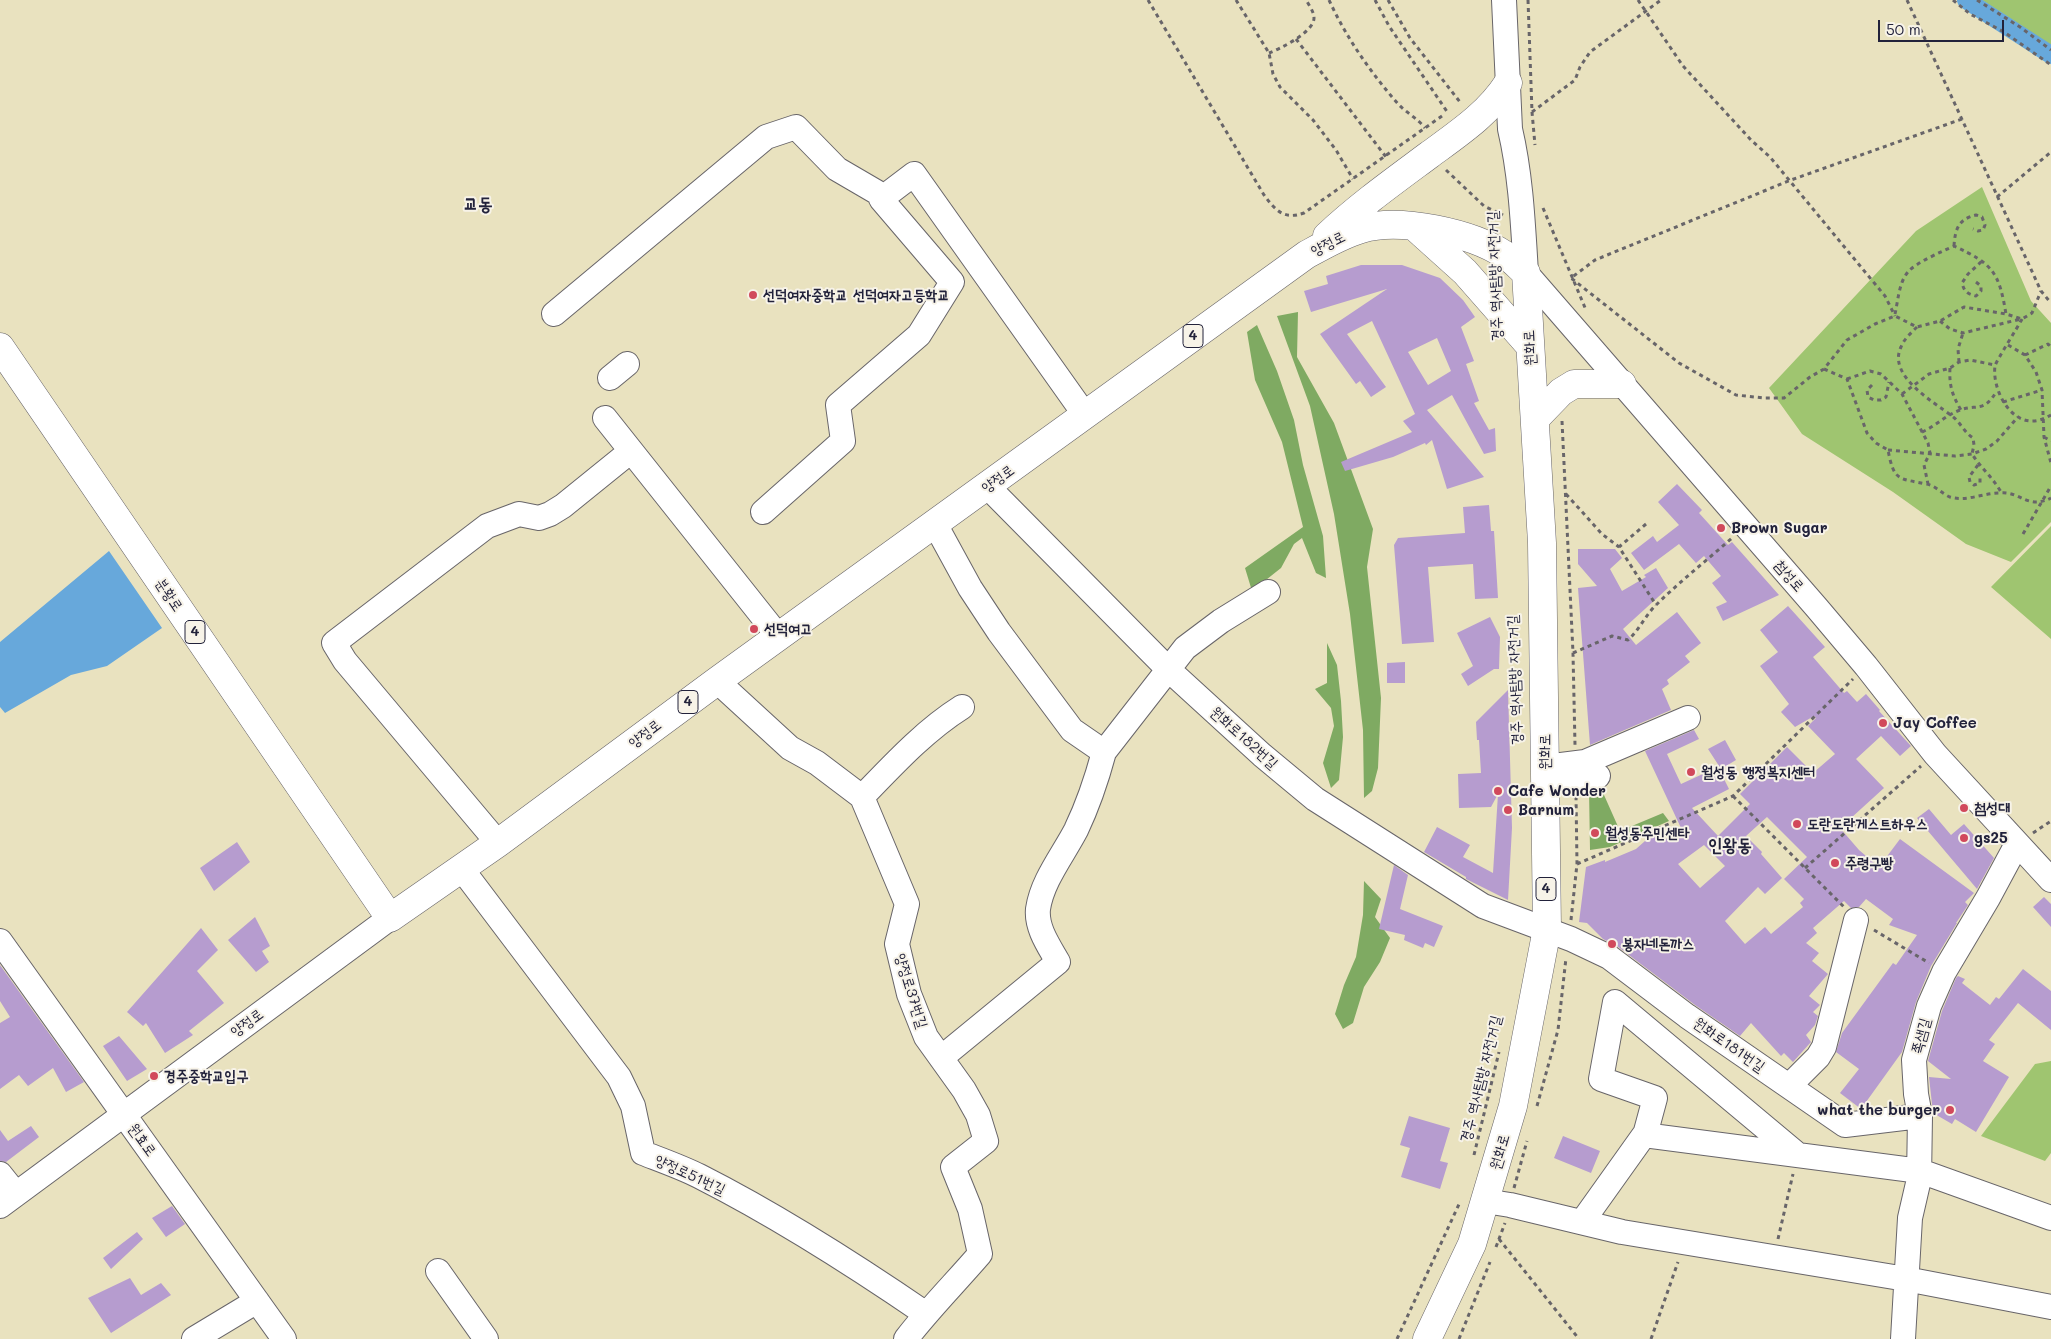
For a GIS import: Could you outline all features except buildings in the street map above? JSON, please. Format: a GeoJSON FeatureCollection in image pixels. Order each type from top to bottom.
{"type":"FeatureCollection","features":[{"type":"Feature","properties":{"kind":"main road"},"geometry":{"type":"LineString","coordinates":[[1306,255],[1358,208],[1432,152],[1465,130],[1498,99],[1508,83]]}},
{"type":"Feature","properties":{"kind":"main road","name":"양정로"},"geometry":{"type":"LineString","coordinates":[[390,918],[498,843],[717,681],[1306,255],[1333,239],[1362,228],[1395,224],[1415,227],[1464,236],[1505,255],[1526,273]]}},
{"type":"Feature","properties":{"kind":"main road"},"geometry":{"type":"LineString","coordinates":[[1415,227],[1464,272],[1530,346]]}},
{"type":"Feature","properties":{"kind":"main road","name":"원화로"},"geometry":{"type":"LineString","coordinates":[[1427,1339],[1472,1244],[1473,1201],[1513,1106],[1546,929],[1542,543],[1526,273]]}},
{"type":"Feature","properties":{"kind":"main road","name":"분황로"},"geometry":{"type":"LineString","coordinates":[[0,347],[390,918]]}},
{"type":"Feature","properties":{"kind":"main road"},"geometry":{"type":"LineString","coordinates":[[1535,419],[1561,392],[1574,384],[1622,384]]}},
{"type":"Feature","properties":{"kind":"street","name":"원화로"},"geometry":{"type":"LineString","coordinates":[[1504,0],[1510,129],[1525,148],[1523,214],[1526,273]]}},
{"type":"Feature","properties":{"kind":"street"},"geometry":{"type":"LineString","coordinates":[[1518,0],[1525,148]]}},
{"type":"Feature","properties":{"kind":"street"},"geometry":{"type":"LineString","coordinates":[[554,314],[766,136],[796,127],[837,169],[885,197]]}},
{"type":"Feature","properties":{"kind":"street"},"geometry":{"type":"LineString","coordinates":[[763,512],[843,441],[838,405],[919,335],[952,282],[881,200],[914,174],[1085,415]]}},
{"type":"Feature","properties":{"kind":"street","name":"첨성로"},"geometry":{"type":"LineString","coordinates":[[1526,273],[1866,666],[1935,754],[2051,880]]}},
{"type":"Feature","properties":{"kind":"street"},"geometry":{"type":"LineString","coordinates":[[605,418],[779,637]]}},
{"type":"Feature","properties":{"kind":"street"},"geometry":{"type":"LineString","coordinates":[[498,843],[351,668],[334,644],[487,526],[518,514],[539,518],[550,514],[563,506],[631,451]]}},
{"type":"Feature","properties":{"kind":"street","name":"원화로182번길"},"geometry":{"type":"LineString","coordinates":[[987,486],[1169,670],[1262,755],[1315,799],[1483,906],[1546,929]]}},
{"type":"Feature","properties":{"kind":"street"},"geometry":{"type":"LineString","coordinates":[[935,524],[970,588],[999,632],[1072,730],[1104,752]]}},
{"type":"Feature","properties":{"kind":"street"},"geometry":{"type":"LineString","coordinates":[[941,1058],[1058,962],[1039,926],[1038,909],[1046,886],[1076,829],[1096,782],[1104,752],[1186,648],[1221,621],[1268,592]]}},
{"type":"Feature","properties":{"kind":"street"},"geometry":{"type":"LineString","coordinates":[[717,681],[790,748],[817,764],[862,797],[912,745],[944,718],[962,707]]}},
{"type":"Feature","properties":{"kind":"street"},"geometry":{"type":"LineString","coordinates":[[1545,773],[1585,762],[1688,718]]}},
{"type":"Feature","properties":{"kind":"street"},"geometry":{"type":"LineString","coordinates":[[1545,773],[1598,776]]}},
{"type":"Feature","properties":{"kind":"street","name":"양정로37번길"},"geometry":{"type":"LineString","coordinates":[[862,797],[907,904],[897,944],[909,994],[926,1037],[978,1115],[986,1141],[953,1167],[970,1209],[980,1254],[938,1304],[926,1314]]}},
{"type":"Feature","properties":{"kind":"street","name":"쪽샘길"},"geometry":{"type":"LineString","coordinates":[[1903,1339],[1910,1218],[1920,1171],[1920,1116],[1916,1094],[1914,1060],[1929,1006],[1944,972],[1988,898],[2017,844]]}},
{"type":"Feature","properties":{"kind":"street","name":"양정로51번길"},"geometry":{"type":"LineString","coordinates":[[461,868],[619,1077],[633,1106],[643,1153],[698,1176],[770,1216],[845,1260],[926,1314]]}},
{"type":"Feature","properties":{"kind":"street","name":"양정로"},"geometry":{"type":"LineString","coordinates":[[8,1200],[390,918]]}},
{"type":"Feature","properties":{"kind":"street"},"geometry":{"type":"LineString","coordinates":[[1789,1086],[1818,1057],[1824,1047],[1856,920]]}},
{"type":"Feature","properties":{"kind":"street","name":"원화로181번길"},"geometry":{"type":"LineString","coordinates":[[1546,929],[1609,957],[1687,1016],[1845,1125],[1920,1116]]}},
{"type":"Feature","properties":{"kind":"street","name":"원효로"},"geometry":{"type":"LineString","coordinates":[[0,941],[284,1339]]}},
{"type":"Feature","properties":{"kind":"street"},"geometry":{"type":"LineString","coordinates":[[1582,1222],[1645,1135],[1655,1098],[1601,1079],[1616,1002],[1798,1155]]}},
{"type":"Feature","properties":{"kind":"street"},"geometry":{"type":"LineString","coordinates":[[1645,1135],[1920,1171],[2051,1218]]}},
{"type":"Feature","properties":{"kind":"street"},"geometry":{"type":"LineString","coordinates":[[0,1174],[8,1200]]}},
{"type":"Feature","properties":{"kind":"street"},"geometry":{"type":"LineString","coordinates":[[1473,1201],[1510,1205],[1622,1232],[1906,1279],[2051,1307]]}},
{"type":"Feature","properties":{"kind":"street"},"geometry":{"type":"LineString","coordinates":[[438,1271],[486,1339]]}},
{"type":"Feature","properties":{"kind":"street"},"geometry":{"type":"LineString","coordinates":[[194,1339],[257,1301]]}},
{"type":"Feature","properties":{"kind":"street"},"geometry":{"type":"LineString","coordinates":[[906,1339],[926,1314]]}},
{"type":"Feature","properties":{"kind":"path"},"geometry":{"type":"LineString","coordinates":[[1148,0],[1272,207],[1292,217],[1304,213],[1386,157],[1425,127],[1448,113],[1467,96]]}},
{"type":"Feature","properties":{"kind":"path"},"geometry":{"type":"LineString","coordinates":[[1236,0],[1268,54],[1273,74],[1280,87],[1313,120],[1336,150],[1353,179]]}},
{"type":"Feature","properties":{"kind":"path"},"geometry":{"type":"LineString","coordinates":[[1268,54],[1296,39],[1312,26],[1314,20],[1306,0]]}},
{"type":"Feature","properties":{"kind":"path"},"geometry":{"type":"LineString","coordinates":[[1329,0],[1342,29],[1372,72],[1401,107],[1425,127],[1426,139],[1432,152]]}},
{"type":"Feature","properties":{"kind":"path"},"geometry":{"type":"LineString","coordinates":[[1375,0],[1389,26],[1448,113]]}},
{"type":"Feature","properties":{"kind":"path"},"geometry":{"type":"LineString","coordinates":[[1388,0],[1410,38],[1460,102]]}},
{"type":"Feature","properties":{"kind":"path"},"geometry":{"type":"LineString","coordinates":[[1525,148],[1532,112],[1528,0]]}},
{"type":"Feature","properties":{"kind":"path"},"geometry":{"type":"LineString","coordinates":[[1638,0],[1645,13],[1683,66],[1791,180],[1885,296],[1895,316],[1918,327]]}},
{"type":"Feature","properties":{"kind":"path"},"geometry":{"type":"LineString","coordinates":[[1532,112],[1575,80],[1580,67],[1590,52],[1661,0]]}},
{"type":"Feature","properties":{"kind":"path"},"geometry":{"type":"LineString","coordinates":[[1907,0],[2041,291],[2051,303]]}},
{"type":"Feature","properties":{"kind":"path"},"geometry":{"type":"LineString","coordinates":[[1953,0],[1970,14],[2004,32],[2051,65]]}},
{"type":"Feature","properties":{"kind":"path"},"geometry":{"type":"LineString","coordinates":[[1976,0],[2020,27],[2051,50]]}},
{"type":"Feature","properties":{"kind":"path"},"geometry":{"type":"LineString","coordinates":[[1296,39],[1386,157]]}},
{"type":"Feature","properties":{"kind":"path"},"geometry":{"type":"LineString","coordinates":[[1571,278],[1595,260],[1791,180],[1962,119]]}},
{"type":"Feature","properties":{"kind":"path","name":"경주 역사탐방 자전거길"},"geometry":{"type":"LineString","coordinates":[[1432,152],[1435,158],[1484,206],[1504,215],[1503,206]]}},
{"type":"Feature","properties":{"kind":"path"},"geometry":{"type":"LineString","coordinates":[[1997,197],[2051,152]]}},
{"type":"Feature","properties":{"kind":"path"},"geometry":{"type":"LineString","coordinates":[[1541,203],[1589,317]]}},
{"type":"Feature","properties":{"kind":"path"},"geometry":{"type":"LineString","coordinates":[[1954,246],[1955,233],[1962,221],[1976,215],[1982,217],[1985,225],[1983,230],[1973,230]]}},
{"type":"Feature","properties":{"kind":"path"},"geometry":{"type":"LineString","coordinates":[[1895,316],[1900,289],[1907,273],[1916,266],[1954,246]]}},
{"type":"Feature","properties":{"kind":"path"},"geometry":{"type":"LineString","coordinates":[[1954,246],[1982,261],[1996,274],[2006,314]]}},
{"type":"Feature","properties":{"kind":"path"},"geometry":{"type":"LineString","coordinates":[[1976,282],[1981,286],[1981,291],[1976,296],[1969,295],[1964,290],[1962,283],[1968,274],[1982,261]]}},
{"type":"Feature","properties":{"kind":"path"},"geometry":{"type":"LineString","coordinates":[[1571,278],[1678,363],[1736,395],[1784,398],[1810,377],[1824,369],[1847,340],[1875,324],[1895,316]]}},
{"type":"Feature","properties":{"kind":"path"},"geometry":{"type":"LineString","coordinates":[[1940,321],[1950,329],[1963,333],[2022,319],[2032,312],[2041,291]]}},
{"type":"Feature","properties":{"kind":"path"},"geometry":{"type":"LineString","coordinates":[[2001,492],[1994,479],[1978,465],[1972,454],[1973,438],[1965,432],[1958,421],[1934,404],[1903,374],[1898,354],[1901,347],[1918,327],[1940,321],[1964,306],[2022,319]]}},
{"type":"Feature","properties":{"kind":"path"},"geometry":{"type":"LineString","coordinates":[[2022,319],[1995,365],[1996,392],[2002,402],[2018,417],[2031,421],[2051,415]]}},
{"type":"Feature","properties":{"kind":"path"},"geometry":{"type":"LineString","coordinates":[[1959,362],[1958,349],[1963,333]]}},
{"type":"Feature","properties":{"kind":"path"},"geometry":{"type":"LineString","coordinates":[[2025,355],[2048,344],[2051,347]]}},
{"type":"Feature","properties":{"kind":"path"},"geometry":{"type":"LineString","coordinates":[[2008,345],[2025,355],[2036,372],[2042,390],[2044,437],[2051,463]]}},
{"type":"Feature","properties":{"kind":"path"},"geometry":{"type":"LineString","coordinates":[[1902,394],[1929,374],[1950,368],[1959,362],[1970,360],[1995,365]]}},
{"type":"Feature","properties":{"kind":"path"},"geometry":{"type":"LineString","coordinates":[[1950,368],[1949,384],[1953,398],[1960,410]]}},
{"type":"Feature","properties":{"kind":"path"},"geometry":{"type":"LineString","coordinates":[[1824,369],[1847,379],[1870,370],[1881,374],[1902,394],[1928,443],[1930,453],[1924,465],[1928,484]]}},
{"type":"Feature","properties":{"kind":"path"},"geometry":{"type":"LineString","coordinates":[[1847,379],[1867,433],[1876,443],[1888,450],[1955,456],[1972,454],[1986,449],[1997,441],[2018,417]]}},
{"type":"Feature","properties":{"kind":"path"},"geometry":{"type":"LineString","coordinates":[[1872,385],[1867,390],[1868,397],[1881,400],[1886,396],[1890,382]]}},
{"type":"Feature","properties":{"kind":"path"},"geometry":{"type":"LineString","coordinates":[[2002,402],[2042,390]]}},
{"type":"Feature","properties":{"kind":"path"},"geometry":{"type":"LineString","coordinates":[[1922,432],[1935,427],[1960,410],[1982,406],[1991,401],[1996,392]]}},
{"type":"Feature","properties":{"kind":"path"},"geometry":{"type":"LineString","coordinates":[[2044,437],[2051,441]]}},
{"type":"Feature","properties":{"kind":"path"},"geometry":{"type":"LineString","coordinates":[[1888,450],[1891,466],[1897,476],[1904,481],[1928,484],[1950,497],[1967,498],[2001,492],[2014,495],[2026,502],[2040,503],[2051,498]]}},
{"type":"Feature","properties":{"kind":"path"},"geometry":{"type":"LineString","coordinates":[[1978,465],[1969,477],[1970,482],[1974,485],[1980,483],[1980,478]]}},
{"type":"Feature","properties":{"kind":"path"},"geometry":{"type":"LineString","coordinates":[[2023,534],[2051,486]]}},
{"type":"Feature","properties":{"kind":"path"},"geometry":{"type":"LineString","coordinates":[[1565,494],[1602,534],[1619,548],[1656,606]]}},
{"type":"Feature","properties":{"kind":"path"},"geometry":{"type":"LineString","coordinates":[[1619,548],[1646,524]]}},
{"type":"Feature","properties":{"kind":"path"},"geometry":{"type":"LineString","coordinates":[[1573,653],[1612,636],[1628,640],[1637,632],[1640,624],[1656,606],[1746,526]]}},
{"type":"Feature","properties":{"kind":"path"},"geometry":{"type":"LineString","coordinates":[[1577,864],[1733,796],[1866,666]]}},
{"type":"Feature","properties":{"kind":"path"},"geometry":{"type":"LineString","coordinates":[[1805,868],[1935,754]]}},
{"type":"Feature","properties":{"kind":"path"},"geometry":{"type":"LineString","coordinates":[[1733,796],[1856,920],[1944,972]]}},
{"type":"Feature","properties":{"kind":"path","name":"경주 역사탐방 자전거길"},"geometry":{"type":"LineString","coordinates":[[1474,1156],[1501,1044]]}},
{"type":"Feature","properties":{"kind":"path"},"geometry":{"type":"LineString","coordinates":[[1397,1339],[1473,1201]]}},
{"type":"Feature","properties":{"kind":"path"},"geometry":{"type":"LineString","coordinates":[[1499,1239],[1580,1339]]}},
{"type":"Feature","properties":{"kind":"green space"},"geometry":{"type":"Polygon","coordinates":[[[1982,0],[2051,0],[2051,45],[1982,0]]]}},
{"type":"Feature","properties":{"kind":"green space"},"geometry":{"type":"Polygon","coordinates":[[[1982,187],[2031,301],[2051,323],[2051,522],[2011,562],[1966,544],[1893,492],[1802,434],[1769,388],[1916,231],[1982,187]]]}},
{"type":"Feature","properties":{"kind":"green space"},"geometry":{"type":"Polygon","coordinates":[[[1298,312],[1297,357],[1334,423],[1373,529],[1367,567],[1381,698],[1378,768],[1372,791],[1364,798],[1363,730],[1350,614],[1334,514],[1310,406],[1277,316],[1298,312]]]}},
{"type":"Feature","properties":{"kind":"green space"},"geometry":{"type":"Polygon","coordinates":[[[1257,325],[1277,371],[1294,420],[1303,465],[1323,536],[1326,578],[1316,573],[1302,538],[1294,544],[1281,568],[1252,591],[1245,568],[1303,527],[1282,442],[1255,380],[1247,332],[1257,325]]]}},
{"type":"Feature","properties":{"kind":"green space"},"geometry":{"type":"Polygon","coordinates":[[[2051,526],[2051,639],[1991,587],[2051,526]]]}},
{"type":"Feature","properties":{"kind":"green space"},"geometry":{"type":"Polygon","coordinates":[[[1327,643],[1337,665],[1343,737],[1339,780],[1331,788],[1323,763],[1334,726],[1331,708],[1315,689],[1327,683],[1327,643]]]}},
{"type":"Feature","properties":{"kind":"green space"},"geometry":{"type":"Polygon","coordinates":[[[1600,786],[1620,831],[1663,813],[1669,821],[1610,847],[1590,850],[1589,788],[1600,786]]]}},
{"type":"Feature","properties":{"kind":"green space"},"geometry":{"type":"Polygon","coordinates":[[[1364,881],[1381,899],[1375,917],[1390,938],[1380,962],[1364,987],[1353,1023],[1343,1029],[1335,1014],[1344,985],[1356,957],[1363,915],[1364,881]]]}},
{"type":"Feature","properties":{"kind":"green space"},"geometry":{"type":"Polygon","coordinates":[[[2051,1061],[2051,1153],[2045,1161],[1981,1136],[2035,1064],[2051,1061]]]}},
{"type":"Feature","properties":{"kind":"water"},"geometry":{"type":"Polygon","coordinates":[[[109,551],[162,628],[107,666],[71,675],[5,713],[0,707],[0,642],[109,551]]]}},
{"type":"Feature","properties":{"kind":"waterway"},"geometry":{"type":"LineString","coordinates":[[1966,0],[2051,55]]}},
{"type":"Feature","properties":{"kind":"place","name":"선덕여자중학교 선덕여자고등학교"},"geometry":{"type":"Point","coordinates":[753,295]}},
{"type":"Feature","properties":{"kind":"place","name":"Brown Sugar"},"geometry":{"type":"Point","coordinates":[1721,528]}},
{"type":"Feature","properties":{"kind":"place","name":"선덕여고"},"geometry":{"type":"Point","coordinates":[754,629]}},
{"type":"Feature","properties":{"kind":"place","name":"Jay Coffee"},"geometry":{"type":"Point","coordinates":[1883,723]}},
{"type":"Feature","properties":{"kind":"place","name":"월성동 행정복지센터"},"geometry":{"type":"Point","coordinates":[1691,772]}},
{"type":"Feature","properties":{"kind":"place","name":"Cafe Wonder"},"geometry":{"type":"Point","coordinates":[1498,791]}},
{"type":"Feature","properties":{"kind":"place","name":"첨성대"},"geometry":{"type":"Point","coordinates":[1964,808]}},
{"type":"Feature","properties":{"kind":"place","name":"Barnum"},"geometry":{"type":"Point","coordinates":[1508,810]}},
{"type":"Feature","properties":{"kind":"place","name":"도란도란게스트하우스"},"geometry":{"type":"Point","coordinates":[1797,824]}},
{"type":"Feature","properties":{"kind":"place","name":"월성동주민센타"},"geometry":{"type":"Point","coordinates":[1595,833]}},
{"type":"Feature","properties":{"kind":"place","name":"gs25"},"geometry":{"type":"Point","coordinates":[1964,838]}},
{"type":"Feature","properties":{"kind":"place","name":"주령구빵"},"geometry":{"type":"Point","coordinates":[1835,863]}},
{"type":"Feature","properties":{"kind":"place","name":"봉자네돈까스"},"geometry":{"type":"Point","coordinates":[1612,944]}},
{"type":"Feature","properties":{"kind":"place","name":"경주중학교입구"},"geometry":{"type":"Point","coordinates":[154,1076]}},
{"type":"Feature","properties":{"kind":"place","name":"what the burger"},"geometry":{"type":"Point","coordinates":[1950,1110]}},
{"type":"Feature","properties":{"kind":"district","name":"교동"},"geometry":{"type":"Point","coordinates":[478,204]}},
{"type":"Feature","properties":{"kind":"district","name":"인왕동"},"geometry":{"type":"Point","coordinates":[1730,845]}}]}
